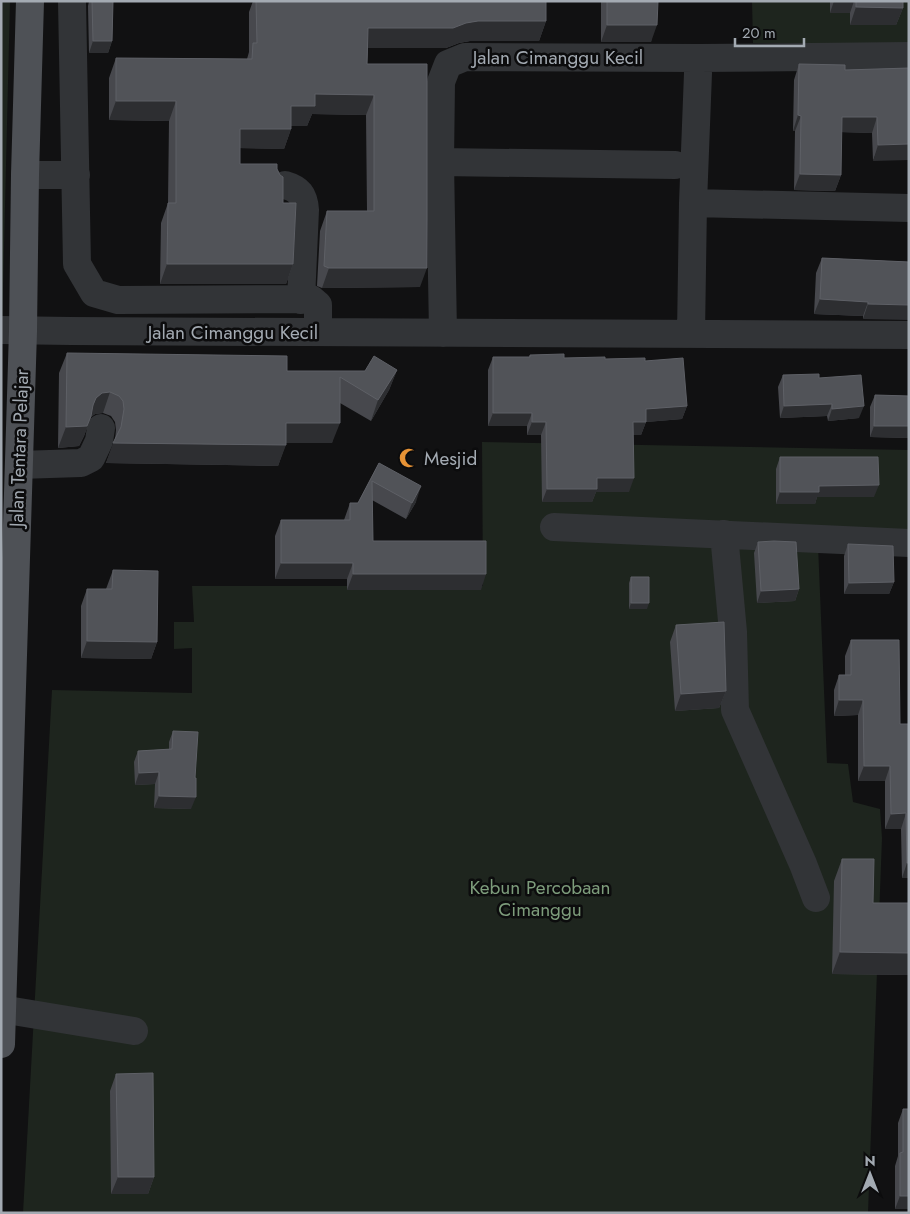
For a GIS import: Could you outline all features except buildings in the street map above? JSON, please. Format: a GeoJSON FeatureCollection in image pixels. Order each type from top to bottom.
{"type":"FeatureCollection","features":[{"type":"Feature","properties":{"kind":"main road","name":"Jalan Tentara Pelajar"},"geometry":{"type":"LineString","coordinates":[[1,1044],[19,465],[12,330],[25,175],[30,1]]}},
{"type":"Feature","properties":{"kind":"street"},"geometry":{"type":"LineString","coordinates":[[72,1],[77,264],[94,293],[118,300],[311,299],[318,305],[318,332]]}},
{"type":"Feature","properties":{"kind":"street","name":"Jalan Cimanggu Kecil"},"geometry":{"type":"LineString","coordinates":[[443,333],[440,162],[441,82],[448,64],[465,56],[708,58],[909,56]]}},
{"type":"Feature","properties":{"kind":"street"},"geometry":{"type":"LineString","coordinates":[[691,334],[693,203],[698,73]]}},
{"type":"Feature","properties":{"kind":"street"},"geometry":{"type":"LineString","coordinates":[[440,162],[675,165]]}},
{"type":"Feature","properties":{"kind":"street"},"geometry":{"type":"LineString","coordinates":[[25,175],[76,175]]}},
{"type":"Feature","properties":{"kind":"street"},"geometry":{"type":"LineString","coordinates":[[285,185],[294,188],[300,193],[305,202],[301,300]]}},
{"type":"Feature","properties":{"kind":"street"},"geometry":{"type":"LineString","coordinates":[[693,203],[909,208]]}},
{"type":"Feature","properties":{"kind":"street","name":"Jalan Cimanggu Kecil"},"geometry":{"type":"LineString","coordinates":[[12,330],[909,335]]}},
{"type":"Feature","properties":{"kind":"street"},"geometry":{"type":"LineString","coordinates":[[19,465],[81,462],[91,458],[99,441],[101,428]]}},
{"type":"Feature","properties":{"kind":"street"},"geometry":{"type":"LineString","coordinates":[[554,527],[909,543]]}},
{"type":"Feature","properties":{"kind":"street"},"geometry":{"type":"LineString","coordinates":[[724,534],[733,632],[735,710],[803,864],[816,898]]}},
{"type":"Feature","properties":{"kind":"street"},"geometry":{"type":"LineString","coordinates":[[2,1009],[134,1031]]}},
{"type":"Feature","properties":{"kind":"green space"},"geometry":{"type":"Polygon","coordinates":[[[1,1],[10,1],[1,371],[1,1]]]}},
{"type":"Feature","properties":{"kind":"green space"},"geometry":{"type":"Polygon","coordinates":[[[752,1],[909,1],[909,44],[753,43],[752,1]]]}},
{"type":"Feature","properties":{"kind":"green space","name":"Kebun Percobaan Cimanggu"},"geometry":{"type":"Polygon","coordinates":[[[482,442],[909,450],[909,545],[818,545],[827,763],[848,764],[853,802],[880,809],[882,838],[868,1213],[23,1213],[52,690],[192,693],[192,648],[174,649],[174,622],[194,622],[192,586],[483,586],[482,442]]]}},
{"type":"Feature","properties":{"kind":"place","name":"Mesjid"},"geometry":{"type":"Point","coordinates":[409,458]}}]}
